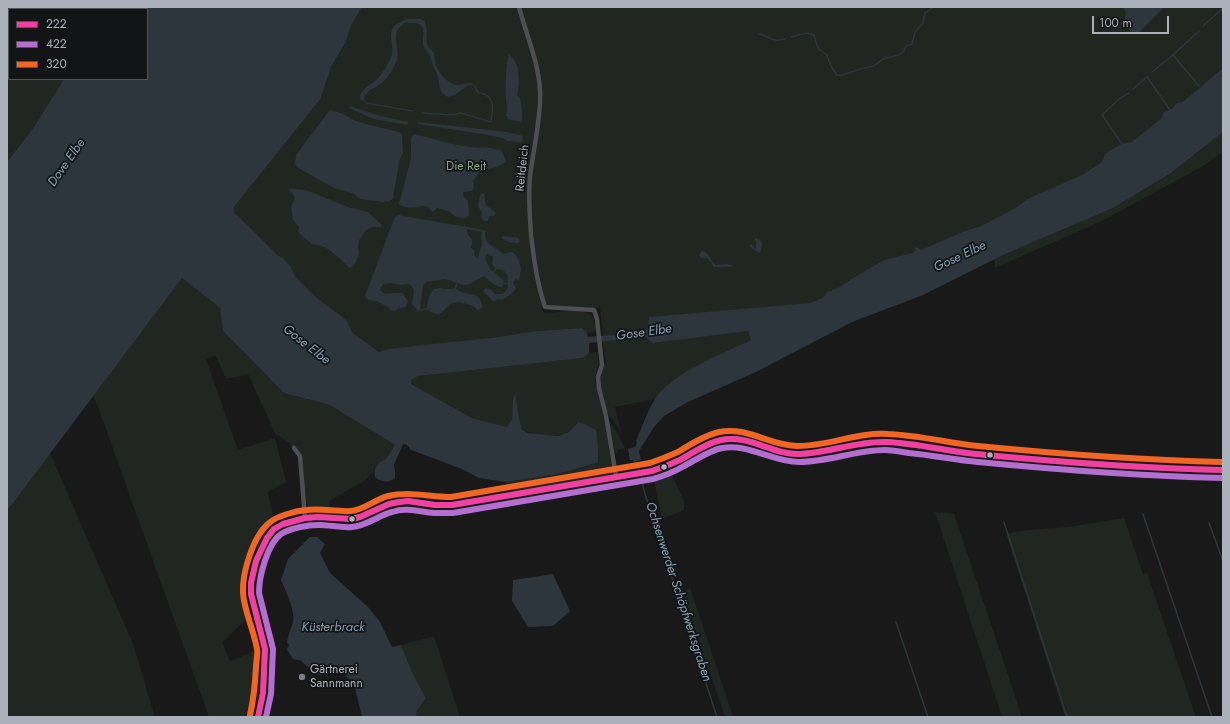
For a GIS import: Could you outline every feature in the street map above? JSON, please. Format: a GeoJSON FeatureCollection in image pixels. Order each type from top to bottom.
{"type":"FeatureCollection","features":[{"type":"Feature","properties":{"kind":"street","name":"Reitdeich"},"geometry":{"type":"LineString","coordinates":[[519,7],[533,50],[540,84],[540,101],[530,178],[529,198],[534,262],[540,292],[545,306],[594,310],[599,332],[602,365],[598,377],[599,388],[606,416],[616,476]]}},
{"type":"Feature","properties":{"kind":"street"},"geometry":{"type":"LineString","coordinates":[[258,717],[263,693],[265,649],[251,594],[253,572],[261,550],[267,538],[274,529],[283,524],[305,518],[352,519],[364,516],[389,504],[399,502],[408,501],[435,505],[452,505],[646,472],[675,462],[701,447],[730,438],[747,440],[773,451],[786,454],[821,452],[863,443],[881,442],[960,452],[1080,463],[1223,470]]}},
{"type":"Feature","properties":{"kind":"street"},"geometry":{"type":"LineString","coordinates":[[294,448],[300,456],[305,518]]}},
{"type":"Feature","properties":{"kind":"green space"},"geometry":{"type":"Polygon","coordinates":[[[7,7],[117,7],[8,8],[8,80],[63,80],[34,127],[7,162],[7,7]]]}},
{"type":"Feature","properties":{"kind":"green space","name":"Die Reit"},"geometry":{"type":"Polygon","coordinates":[[[361,7],[1223,7],[1223,72],[1145,138],[1052,198],[814,304],[649,317],[648,327],[644,332],[603,336],[600,308],[547,305],[541,307],[544,313],[571,311],[585,312],[594,320],[596,332],[587,333],[581,328],[537,331],[379,352],[353,333],[348,324],[317,298],[232,210],[323,93],[331,67],[345,44],[351,25],[361,7]]]}},
{"type":"Feature","properties":{"kind":"green space"},"geometry":{"type":"Polygon","coordinates":[[[1223,132],[1223,152],[1205,165],[1102,221],[995,268],[995,258],[1113,208],[1171,173],[1223,132]]]}},
{"type":"Feature","properties":{"kind":"green space"},"geometry":{"type":"Polygon","coordinates":[[[181,277],[220,308],[223,331],[284,393],[330,405],[395,445],[386,459],[375,466],[373,472],[364,481],[329,501],[332,516],[309,516],[299,457],[289,443],[275,433],[248,374],[226,379],[216,356],[206,359],[238,450],[275,438],[286,482],[268,492],[275,525],[259,548],[251,546],[243,586],[248,618],[222,642],[230,661],[263,648],[260,690],[254,717],[209,717],[93,396],[181,277]]]}},
{"type":"Feature","properties":{"kind":"green space"},"geometry":{"type":"Polygon","coordinates":[[[748,330],[751,340],[694,368],[668,385],[655,399],[615,407],[621,433],[606,410],[601,389],[600,376],[606,362],[603,341],[645,337],[653,343],[748,330]]]}},
{"type":"Feature","properties":{"kind":"green space"},"geometry":{"type":"Polygon","coordinates":[[[598,352],[598,365],[595,380],[604,417],[613,471],[612,474],[580,481],[514,492],[506,482],[552,475],[599,458],[597,441],[577,422],[571,430],[564,434],[544,435],[531,433],[521,429],[513,398],[512,419],[507,427],[472,418],[411,384],[411,380],[418,376],[583,358],[589,353],[598,352]]]}},
{"type":"Feature","properties":{"kind":"green space"},"geometry":{"type":"Polygon","coordinates":[[[608,419],[625,448],[617,451],[617,453],[615,453],[608,419]]]}},
{"type":"Feature","properties":{"kind":"green space"},"geometry":{"type":"Polygon","coordinates":[[[50,453],[133,644],[155,717],[7,717],[7,511],[50,453]]]}},
{"type":"Feature","properties":{"kind":"green space"},"geometry":{"type":"Polygon","coordinates":[[[669,469],[684,501],[684,510],[662,519],[653,474],[669,469]]]}},
{"type":"Feature","properties":{"kind":"green space"},"geometry":{"type":"Polygon","coordinates":[[[935,512],[954,514],[1022,717],[1002,717],[935,512]]]}},
{"type":"Feature","properties":{"kind":"green space"},"geometry":{"type":"Polygon","coordinates":[[[1124,518],[1143,574],[1147,573],[1196,717],[1065,717],[1006,534],[1018,531],[1068,527],[1124,518]]]}},
{"type":"Feature","properties":{"kind":"green space"},"geometry":{"type":"Polygon","coordinates":[[[690,588],[733,717],[725,717],[682,592],[690,588]]]}},
{"type":"Feature","properties":{"kind":"green space"},"geometry":{"type":"Polygon","coordinates":[[[434,636],[460,717],[416,717],[417,710],[426,698],[413,674],[401,645],[434,636]]]}},
{"type":"Feature","properties":{"kind":"water"},"geometry":{"type":"Polygon","coordinates":[[[7,7],[59,7],[8,8],[7,79],[7,7]]]}},
{"type":"Feature","properties":{"kind":"water"},"geometry":{"type":"Polygon","coordinates":[[[362,7],[351,25],[346,42],[331,67],[321,98],[234,207],[234,212],[277,255],[284,259],[291,267],[295,276],[317,298],[346,320],[353,333],[379,352],[388,349],[490,338],[537,331],[582,328],[587,333],[588,337],[644,332],[648,327],[649,317],[810,303],[823,298],[827,292],[838,288],[884,260],[913,253],[915,251],[914,248],[916,247],[921,250],[965,231],[981,226],[1014,209],[1028,199],[1084,174],[1102,162],[1106,153],[1122,144],[1132,142],[1161,119],[1164,112],[1172,109],[1177,103],[1183,102],[1223,68],[1223,132],[1171,173],[1113,208],[1003,255],[923,295],[852,322],[758,371],[686,403],[664,416],[654,427],[639,451],[641,460],[634,462],[633,460],[630,460],[628,449],[635,447],[637,443],[636,441],[650,409],[655,399],[663,389],[686,372],[751,340],[748,331],[653,343],[645,337],[589,343],[589,353],[583,358],[418,376],[411,380],[411,384],[472,418],[507,427],[512,419],[513,398],[515,394],[521,429],[528,433],[558,436],[569,432],[578,422],[596,430],[598,462],[552,475],[506,482],[479,478],[462,469],[411,450],[407,445],[403,444],[394,465],[395,478],[387,482],[378,479],[375,477],[376,466],[386,459],[395,445],[330,405],[284,393],[223,331],[220,308],[182,278],[7,511],[7,162],[34,127],[63,80],[148,80],[148,8],[116,8],[362,7]]]}},
{"type":"Feature","properties":{"kind":"water"},"geometry":{"type":"Polygon","coordinates":[[[1122,7],[1164,7],[1139,32],[1133,33],[1128,29],[1129,25],[1125,17],[1126,12],[1122,7]]]}},
{"type":"Feature","properties":{"kind":"water"},"geometry":{"type":"Polygon","coordinates":[[[407,19],[421,19],[424,21],[427,44],[434,53],[435,62],[439,72],[444,78],[453,84],[459,85],[471,83],[474,84],[475,87],[473,85],[469,85],[458,93],[449,97],[444,95],[440,88],[430,55],[423,44],[424,32],[422,26],[414,23],[405,23],[398,29],[396,34],[397,59],[392,71],[383,82],[366,94],[364,100],[367,103],[360,99],[361,93],[379,77],[390,60],[392,54],[391,32],[393,27],[407,19]]]}},
{"type":"Feature","properties":{"kind":"water"},"geometry":{"type":"Polygon","coordinates":[[[509,53],[514,59],[518,68],[519,83],[517,95],[520,98],[522,111],[522,120],[520,122],[508,119],[506,115],[506,76],[509,53]]]}},
{"type":"Feature","properties":{"kind":"water"},"geometry":{"type":"Polygon","coordinates":[[[350,106],[380,116],[409,122],[407,125],[374,119],[349,108],[350,106]]]}},
{"type":"Feature","properties":{"kind":"water"},"geometry":{"type":"Polygon","coordinates":[[[331,110],[343,114],[358,122],[402,134],[403,153],[400,158],[393,198],[390,201],[384,202],[360,199],[354,194],[334,188],[300,169],[295,164],[296,155],[331,110]]]}},
{"type":"Feature","properties":{"kind":"water"},"geometry":{"type":"Polygon","coordinates":[[[418,122],[507,132],[523,136],[522,142],[507,141],[503,138],[418,124],[418,122]]]}},
{"type":"Feature","properties":{"kind":"water"},"geometry":{"type":"Polygon","coordinates":[[[415,134],[457,145],[502,151],[506,162],[499,166],[480,171],[473,181],[474,188],[472,191],[463,192],[463,196],[468,201],[469,215],[466,218],[456,217],[448,211],[437,208],[433,212],[425,206],[407,207],[399,204],[411,158],[411,139],[415,134]]]}},
{"type":"Feature","properties":{"kind":"water"},"geometry":{"type":"Polygon","coordinates":[[[290,189],[306,190],[348,207],[368,212],[382,225],[381,227],[372,227],[366,230],[359,240],[359,254],[356,262],[350,268],[338,256],[328,249],[323,246],[313,245],[298,232],[299,227],[293,219],[291,207],[295,198],[292,192],[288,191],[290,189]]]}},
{"type":"Feature","properties":{"kind":"water"},"geometry":{"type":"Polygon","coordinates":[[[483,193],[486,205],[496,213],[494,216],[489,216],[488,221],[485,221],[482,218],[482,213],[478,206],[480,195],[483,193]]]}},
{"type":"Feature","properties":{"kind":"water"},"geometry":{"type":"Polygon","coordinates":[[[398,215],[487,231],[485,232],[485,236],[490,245],[503,254],[511,252],[514,253],[519,260],[521,269],[519,281],[516,279],[513,282],[516,289],[502,300],[498,299],[494,301],[484,293],[486,288],[495,294],[502,294],[508,287],[507,274],[503,270],[496,269],[492,264],[493,257],[487,254],[485,259],[490,269],[504,281],[502,287],[495,285],[484,276],[470,284],[464,285],[445,279],[426,282],[423,285],[420,310],[418,311],[412,304],[414,290],[409,284],[383,284],[380,290],[385,294],[403,293],[408,302],[405,307],[395,311],[390,310],[377,301],[368,300],[365,296],[394,219],[398,215]],[[467,229],[467,234],[472,240],[471,247],[474,251],[474,256],[478,257],[482,244],[482,232],[467,229]]]}},
{"type":"Feature","properties":{"kind":"water"},"geometry":{"type":"Polygon","coordinates":[[[501,237],[518,238],[520,241],[518,243],[509,242],[501,237]]]}},
{"type":"Feature","properties":{"kind":"water"},"geometry":{"type":"Polygon","coordinates":[[[755,238],[760,240],[762,243],[761,251],[759,253],[749,246],[752,244],[756,249],[755,238]]]}},
{"type":"Feature","properties":{"kind":"water"},"geometry":{"type":"Polygon","coordinates":[[[702,251],[708,255],[715,265],[727,264],[734,266],[713,267],[707,258],[704,259],[699,255],[702,251]]]}},
{"type":"Feature","properties":{"kind":"water"},"geometry":{"type":"Polygon","coordinates":[[[434,289],[456,289],[476,295],[480,299],[483,307],[478,310],[471,305],[458,302],[448,306],[442,313],[433,313],[427,309],[429,298],[434,289]]]}},
{"type":"Feature","properties":{"kind":"water","name":"Küsterbrack"},"geometry":{"type":"Polygon","coordinates":[[[310,537],[317,537],[325,544],[320,553],[330,573],[368,607],[380,622],[392,647],[401,645],[413,674],[426,698],[417,710],[416,717],[362,717],[354,684],[338,667],[335,667],[327,674],[317,675],[302,661],[293,659],[287,650],[289,644],[287,643],[287,640],[294,617],[290,601],[281,580],[288,559],[310,537]]]}},
{"type":"Feature","properties":{"kind":"water"},"geometry":{"type":"Polygon","coordinates":[[[553,574],[570,611],[553,626],[528,627],[512,601],[513,580],[553,574]]]}},
{"type":"Feature","properties":{"kind":"waterway"},"geometry":{"type":"LineString","coordinates":[[791,37],[805,33],[814,35],[817,46],[827,55],[835,73],[837,75],[843,75],[874,66],[883,59],[899,55],[904,51],[906,46],[912,44],[915,32],[923,23],[925,13],[934,7]]}},
{"type":"Feature","properties":{"kind":"waterway"},"geometry":{"type":"LineString","coordinates":[[1203,26],[1223,8]]}},
{"type":"Feature","properties":{"kind":"waterway"},"geometry":{"type":"LineString","coordinates":[[1152,72],[1199,31]]}},
{"type":"Feature","properties":{"kind":"waterway"},"geometry":{"type":"LineString","coordinates":[[759,34],[774,40],[785,39]]}},
{"type":"Feature","properties":{"kind":"waterway"},"geometry":{"type":"LineString","coordinates":[[1173,55],[1200,87]]}},
{"type":"Feature","properties":{"kind":"waterway"},"geometry":{"type":"LineString","coordinates":[[1133,89],[1148,76]]}},
{"type":"Feature","properties":{"kind":"waterway"},"geometry":{"type":"LineString","coordinates":[[1147,77],[1170,110]]}},
{"type":"Feature","properties":{"kind":"waterway"},"geometry":{"type":"LineString","coordinates":[[422,113],[453,115],[461,113],[491,122],[493,107],[491,99],[484,94],[478,93],[475,86]]}},
{"type":"Feature","properties":{"kind":"waterway"},"geometry":{"type":"LineString","coordinates":[[1122,144],[1102,115],[1119,99],[1129,93]]}},
{"type":"Feature","properties":{"kind":"waterway"},"geometry":{"type":"LineString","coordinates":[[366,103],[412,111]]}},
{"type":"Feature","properties":{"kind":"waterway"},"geometry":{"type":"LineString","coordinates":[[455,289],[457,283]]}},
{"type":"Feature","properties":{"kind":"waterway"},"geometry":{"type":"LineString","coordinates":[[503,283],[507,284]]}},
{"type":"Feature","properties":{"kind":"waterway"},"geometry":{"type":"LineString","coordinates":[[420,310],[427,309]]}},
{"type":"Feature","properties":{"kind":"waterway","name":"Ochsenwerder Schöpfwerksgraben"},"geometry":{"type":"LineString","coordinates":[[638,467],[640,471]]}},
{"type":"Feature","properties":{"kind":"waterway","name":"Ochsenwerder Schöpfwerksgraben"},"geometry":{"type":"LineString","coordinates":[[641,475],[644,491],[717,717]]}},
{"type":"Feature","properties":{"kind":"waterway"},"geometry":{"type":"LineString","coordinates":[[1143,514],[1212,717]]}},
{"type":"Feature","properties":{"kind":"waterway"},"geometry":{"type":"LineString","coordinates":[[1004,522],[1067,717]]}},
{"type":"Feature","properties":{"kind":"waterway"},"geometry":{"type":"LineString","coordinates":[[1209,523],[1223,561]]}},
{"type":"Feature","properties":{"kind":"waterway"},"geometry":{"type":"LineString","coordinates":[[896,622],[928,717]]}},
{"type":"Feature","properties":{"kind":"transit line","name":"320"},"geometry":{"type":"LineString","coordinates":[[250,715],[254,691],[257,651],[256,642],[244,600],[244,575],[253,546],[263,529],[272,520],[292,513],[312,510],[351,511],[361,509],[383,497],[388,496],[412,494],[451,497],[650,463],[678,452],[708,436],[719,432],[729,431],[749,434],[778,443],[798,446],[821,444],[865,435],[888,434],[978,446],[1039,452],[1223,462]]}},
{"type":"Feature","properties":{"kind":"transit line","name":"222"},"geometry":{"type":"LineString","coordinates":[[258,717],[263,693],[265,649],[251,594],[251,583],[256,561],[267,538],[274,529],[283,524],[305,518],[318,517],[352,519],[389,504],[399,502],[408,501],[435,505],[452,505],[652,471],[680,460],[710,443],[731,439],[751,442],[780,451],[800,454],[822,452],[864,443],[886,442],[976,454],[1038,460],[1223,470]]}},
{"type":"Feature","properties":{"kind":"transit line","name":"422"},"geometry":{"type":"LineString","coordinates":[[266,717],[271,694],[273,649],[259,593],[260,578],[268,553],[276,539],[281,534],[299,527],[319,525],[352,527],[363,525],[387,513],[403,510],[453,513],[653,479],[673,472],[712,451],[732,447],[751,450],[779,459],[799,462],[821,460],[863,452],[888,450],[969,461],[1039,468],[1223,478]]}},
{"type":"Feature","properties":{"kind":"place","name":"Gärtnerei Sannmann"},"geometry":{"type":"Point","coordinates":[302,677]}},
{"type":"Feature","properties":{"kind":"water label","name":"Dove Elbe"},"geometry":{"type":"Point","coordinates":[67,163]}},
{"type":"Feature","properties":{"kind":"water label","name":"Gose Elbe"},"geometry":{"type":"Point","coordinates":[960,257]}},
{"type":"Feature","properties":{"kind":"water label","name":"Gose Elbe"},"geometry":{"type":"Point","coordinates":[644,333]}},
{"type":"Feature","properties":{"kind":"water label","name":"Gose Elbe"},"geometry":{"type":"Point","coordinates":[306,345]}}]}
